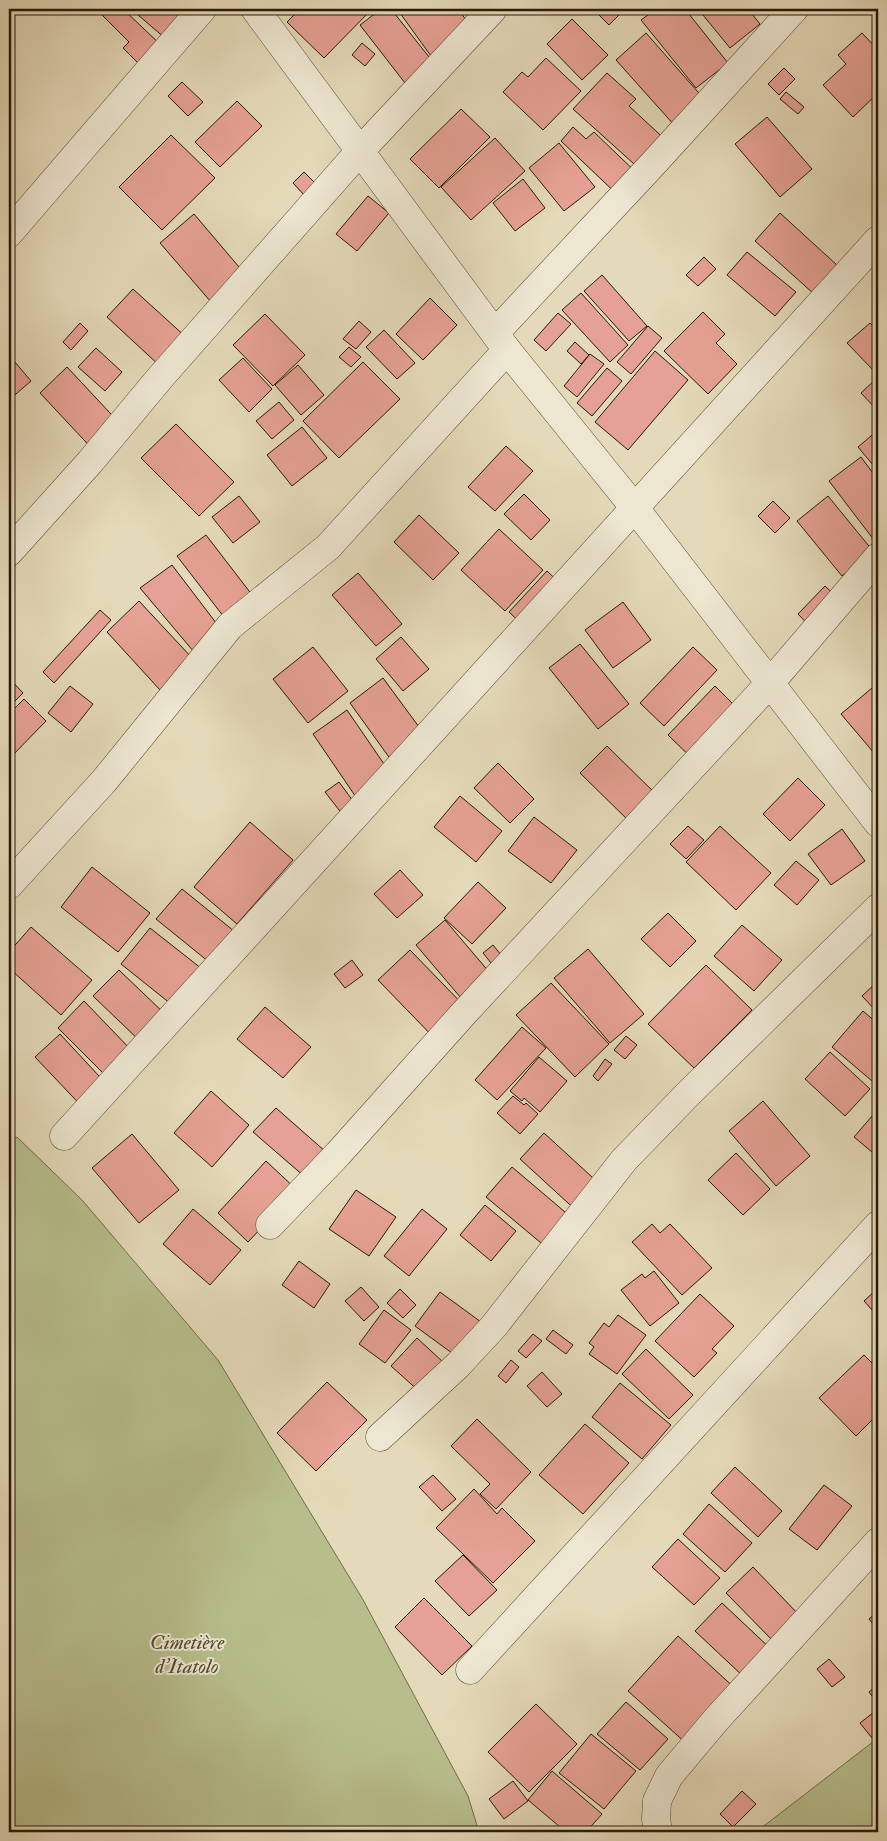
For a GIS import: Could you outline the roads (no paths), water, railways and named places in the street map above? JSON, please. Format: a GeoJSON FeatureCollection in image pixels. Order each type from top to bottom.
{"type":"FeatureCollection","features":[{"type":"Feature","properties":{"kind":"street"},"geometry":{"type":"LineString","coordinates":[[9,233],[202,9]]}},
{"type":"Feature","properties":{"kind":"street"},"geometry":{"type":"LineString","coordinates":[[255,9],[501,342],[634,507],[878,823]]}},
{"type":"Feature","properties":{"kind":"street"},"geometry":{"type":"LineString","coordinates":[[9,552],[90,462],[165,372],[359,152],[493,9]]}},
{"type":"Feature","properties":{"kind":"street"},"geometry":{"type":"LineString","coordinates":[[9,885],[104,781],[230,626],[328,547],[652,165],[794,9]]}},
{"type":"Feature","properties":{"kind":"street"},"geometry":{"type":"LineString","coordinates":[[64,1136],[878,240]]}},
{"type":"Feature","properties":{"kind":"street"},"geometry":{"type":"LineString","coordinates":[[270,1225],[338,1154],[464,1013],[770,682],[878,558]]}},
{"type":"Feature","properties":{"kind":"street"},"geometry":{"type":"LineString","coordinates":[[380,1437],[458,1365],[494,1326],[624,1160],[688,1094],[878,908]]}},
{"type":"Feature","properties":{"kind":"street"},"geometry":{"type":"LineString","coordinates":[[470,1670],[878,1225]]}},
{"type":"Feature","properties":{"kind":"street"},"geometry":{"type":"LineString","coordinates":[[658,1832],[656,1819],[657,1801],[669,1776],[715,1721],[878,1542]]}},
{"type":"Feature","properties":{"kind":"park label","name":"Cimetière d'Itatolo"},"geometry":{"type":"Point","coordinates":[187,1654]}}]}
